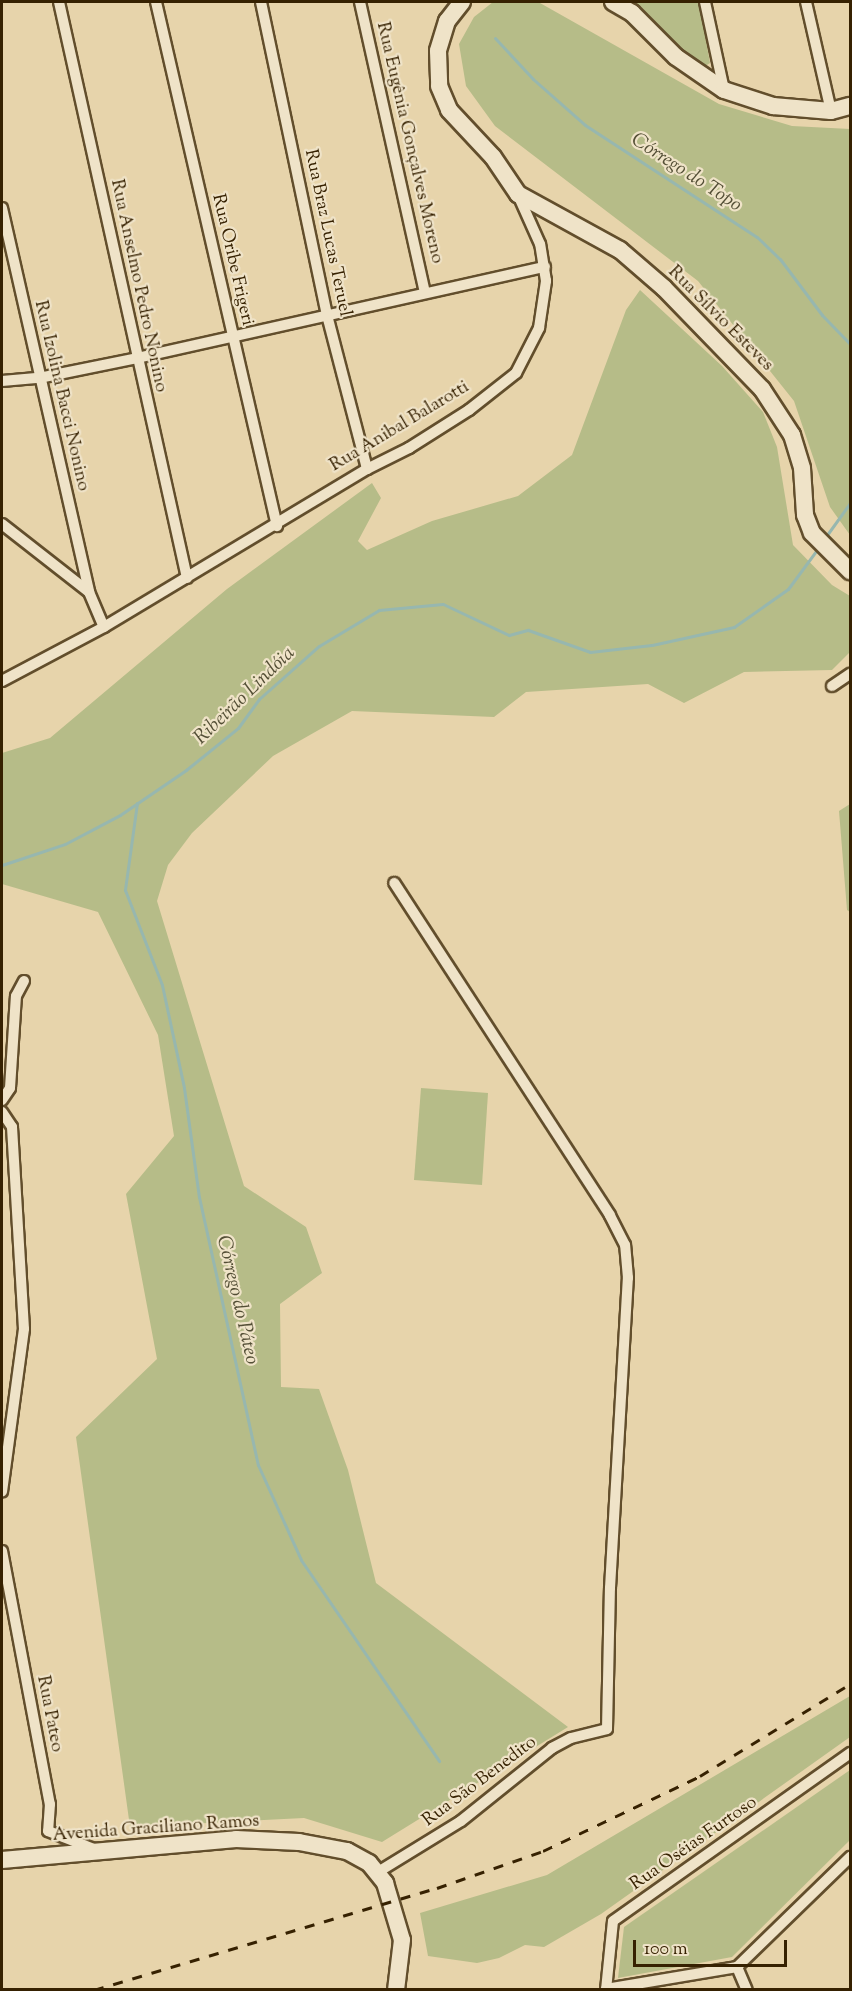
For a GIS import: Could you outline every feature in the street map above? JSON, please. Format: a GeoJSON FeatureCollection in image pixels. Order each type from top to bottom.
{"type":"FeatureCollection","features":[{"type":"Feature","properties":{"kind":"street","name":"Rua Anselmo Pedro Nonino"},"geometry":{"type":"LineString","coordinates":[[59,2],[187,578]]}},
{"type":"Feature","properties":{"kind":"street","name":"Rua Oribe Frigeri"},"geometry":{"type":"LineString","coordinates":[[156,2],[277,526]]}},
{"type":"Feature","properties":{"kind":"street","name":"Rua Braz Lucas Teruel"},"geometry":{"type":"LineString","coordinates":[[261,2],[327,315],[367,469]]}},
{"type":"Feature","properties":{"kind":"street","name":"Rua Eugênia Gonçalves Moreno"},"geometry":{"type":"LineString","coordinates":[[360,2],[425,292]]}},
{"type":"Feature","properties":{"kind":"street","name":"Rua Anibal Balarotti"},"geometry":{"type":"LineString","coordinates":[[2,681],[104,627],[277,526],[367,469],[409,448],[469,410],[516,373],[539,328],[545,267],[536,233],[518,194],[493,157],[449,110],[439,86],[441,37],[462,2]]}},
{"type":"Feature","properties":{"kind":"street"},"geometry":{"type":"LineString","coordinates":[[613,2],[632,14],[676,57],[724,90],[773,106],[831,111],[850,106]]}},
{"type":"Feature","properties":{"kind":"street"},"geometry":{"type":"LineString","coordinates":[[705,2],[724,90]]}},
{"type":"Feature","properties":{"kind":"street"},"geometry":{"type":"LineString","coordinates":[[806,2],[831,111]]}},
{"type":"Feature","properties":{"kind":"street","name":"Rua Sílvio Esteves"},"geometry":{"type":"LineString","coordinates":[[518,194],[620,250],[664,288],[762,389],[792,435],[802,468],[806,515],[812,533],[850,571]]}},
{"type":"Feature","properties":{"kind":"street","name":"Rua Izolina Bacci Nonino"},"geometry":{"type":"LineString","coordinates":[[2,208],[89,592],[104,627]]}},
{"type":"Feature","properties":{"kind":"street"},"geometry":{"type":"LineString","coordinates":[[2,381],[39,378],[137,358],[545,267]]}},
{"type":"Feature","properties":{"kind":"street"},"geometry":{"type":"LineString","coordinates":[[2,524],[89,592]]}},
{"type":"Feature","properties":{"kind":"street"},"geometry":{"type":"LineString","coordinates":[[832,686],[850,674]]}},
{"type":"Feature","properties":{"kind":"street","name":"Rua São Benedito"},"geometry":{"type":"LineString","coordinates":[[378,1872],[461,1821],[552,1748],[571,1738],[607,1729],[610,1588],[628,1278],[625,1245],[610,1215],[394,883]]}},
{"type":"Feature","properties":{"kind":"street"},"geometry":{"type":"LineString","coordinates":[[2,1100],[10,1088],[16,996],[24,981]]}},
{"type":"Feature","properties":{"kind":"street"},"geometry":{"type":"LineString","coordinates":[[2,1112],[12,1126],[24,1329],[2,1492]]}},
{"type":"Feature","properties":{"kind":"street","name":"Rua Pateo"},"geometry":{"type":"LineString","coordinates":[[2,1551],[50,1804],[48,1831],[98,1850]]}},
{"type":"Feature","properties":{"kind":"street","name":"Rua Oséias Furtoso"},"geometry":{"type":"LineString","coordinates":[[606,1989],[613,1921],[850,1753]]}},
{"type":"Feature","properties":{"kind":"street","name":"Avenida Graciliano Ramos"},"geometry":{"type":"LineString","coordinates":[[2,1860],[236,1839],[299,1842],[347,1851],[378,1872]]}},
{"type":"Feature","properties":{"kind":"street"},"geometry":{"type":"LineString","coordinates":[[606,1989],[736,1967],[850,1857]]}},
{"type":"Feature","properties":{"kind":"street"},"geometry":{"type":"LineString","coordinates":[[378,1872],[402,1940],[396,1989]]}},
{"type":"Feature","properties":{"kind":"street"},"geometry":{"type":"LineString","coordinates":[[736,1967],[747,1989]]}},
{"type":"Feature","properties":{"kind":"green space"},"geometry":{"type":"Polygon","coordinates":[[[493,2],[540,3],[719,104],[792,126],[850,129],[850,535],[830,507],[794,401],[698,281],[495,126],[466,86],[459,44],[474,17],[493,2]]]}},
{"type":"Feature","properties":{"kind":"green space"},"geometry":{"type":"Polygon","coordinates":[[[621,2],[699,2],[710,63],[699,70],[621,2]]]}},
{"type":"Feature","properties":{"kind":"green space"},"geometry":{"type":"Polygon","coordinates":[[[640,290],[722,366],[763,412],[777,447],[793,545],[832,585],[850,596],[850,652],[832,670],[744,672],[684,703],[648,684],[526,692],[494,717],[352,711],[273,756],[192,833],[168,865],[157,901],[244,1186],[306,1227],[322,1273],[280,1304],[281,1387],[319,1389],[348,1470],[376,1583],[568,1727],[382,1842],[304,1818],[130,1827],[76,1437],[157,1359],[126,1194],[174,1136],[158,1035],[98,912],[2,884],[2,753],[50,738],[227,589],[372,483],[381,498],[358,541],[367,550],[432,521],[518,496],[572,455],[626,310],[640,290]]]}},
{"type":"Feature","properties":{"kind":"green space"},"geometry":{"type":"Polygon","coordinates":[[[850,804],[850,912],[847,910],[839,811],[850,804]]]}},
{"type":"Feature","properties":{"kind":"green space"},"geometry":{"type":"Polygon","coordinates":[[[421,1088],[488,1093],[482,1185],[414,1180],[421,1088]]]}},
{"type":"Feature","properties":{"kind":"green space"},"geometry":{"type":"Polygon","coordinates":[[[850,1696],[850,1737],[601,1914],[544,1947],[525,1945],[499,1958],[477,1963],[428,1956],[420,1913],[547,1875],[850,1696]]]}},
{"type":"Feature","properties":{"kind":"green space"},"geometry":{"type":"Polygon","coordinates":[[[850,1770],[850,1840],[732,1957],[618,1978],[624,1927],[850,1770]]]}},
{"type":"Feature","properties":{"kind":"waterway","name":"Córrego do Topo"},"geometry":{"type":"LineString","coordinates":[[495,38],[533,79],[585,125],[757,237],[780,259],[822,315],[850,344]]}},
{"type":"Feature","properties":{"kind":"waterway","name":"Ribeirão Lindóia"},"geometry":{"type":"LineString","coordinates":[[824,539],[850,503]]}},
{"type":"Feature","properties":{"kind":"waterway","name":"Ribeirão Lindóia"},"geometry":{"type":"LineString","coordinates":[[2,865],[65,844],[120,815],[186,770],[238,728],[259,699],[319,646],[379,610],[443,604],[509,635],[528,630],[590,652],[652,645],[734,627],[788,589],[819,547]]}},
{"type":"Feature","properties":{"kind":"waterway","name":"Córrego do Páteo"},"geometry":{"type":"LineString","coordinates":[[137,803],[125,890],[162,985],[184,1088],[199,1197],[258,1465],[301,1560],[439,1761]]}},
{"type":"Feature","properties":{"kind":"railway"},"geometry":{"type":"LineString","coordinates":[[94,1990],[437,1888],[543,1851],[700,1776],[850,1684]]}}]}
